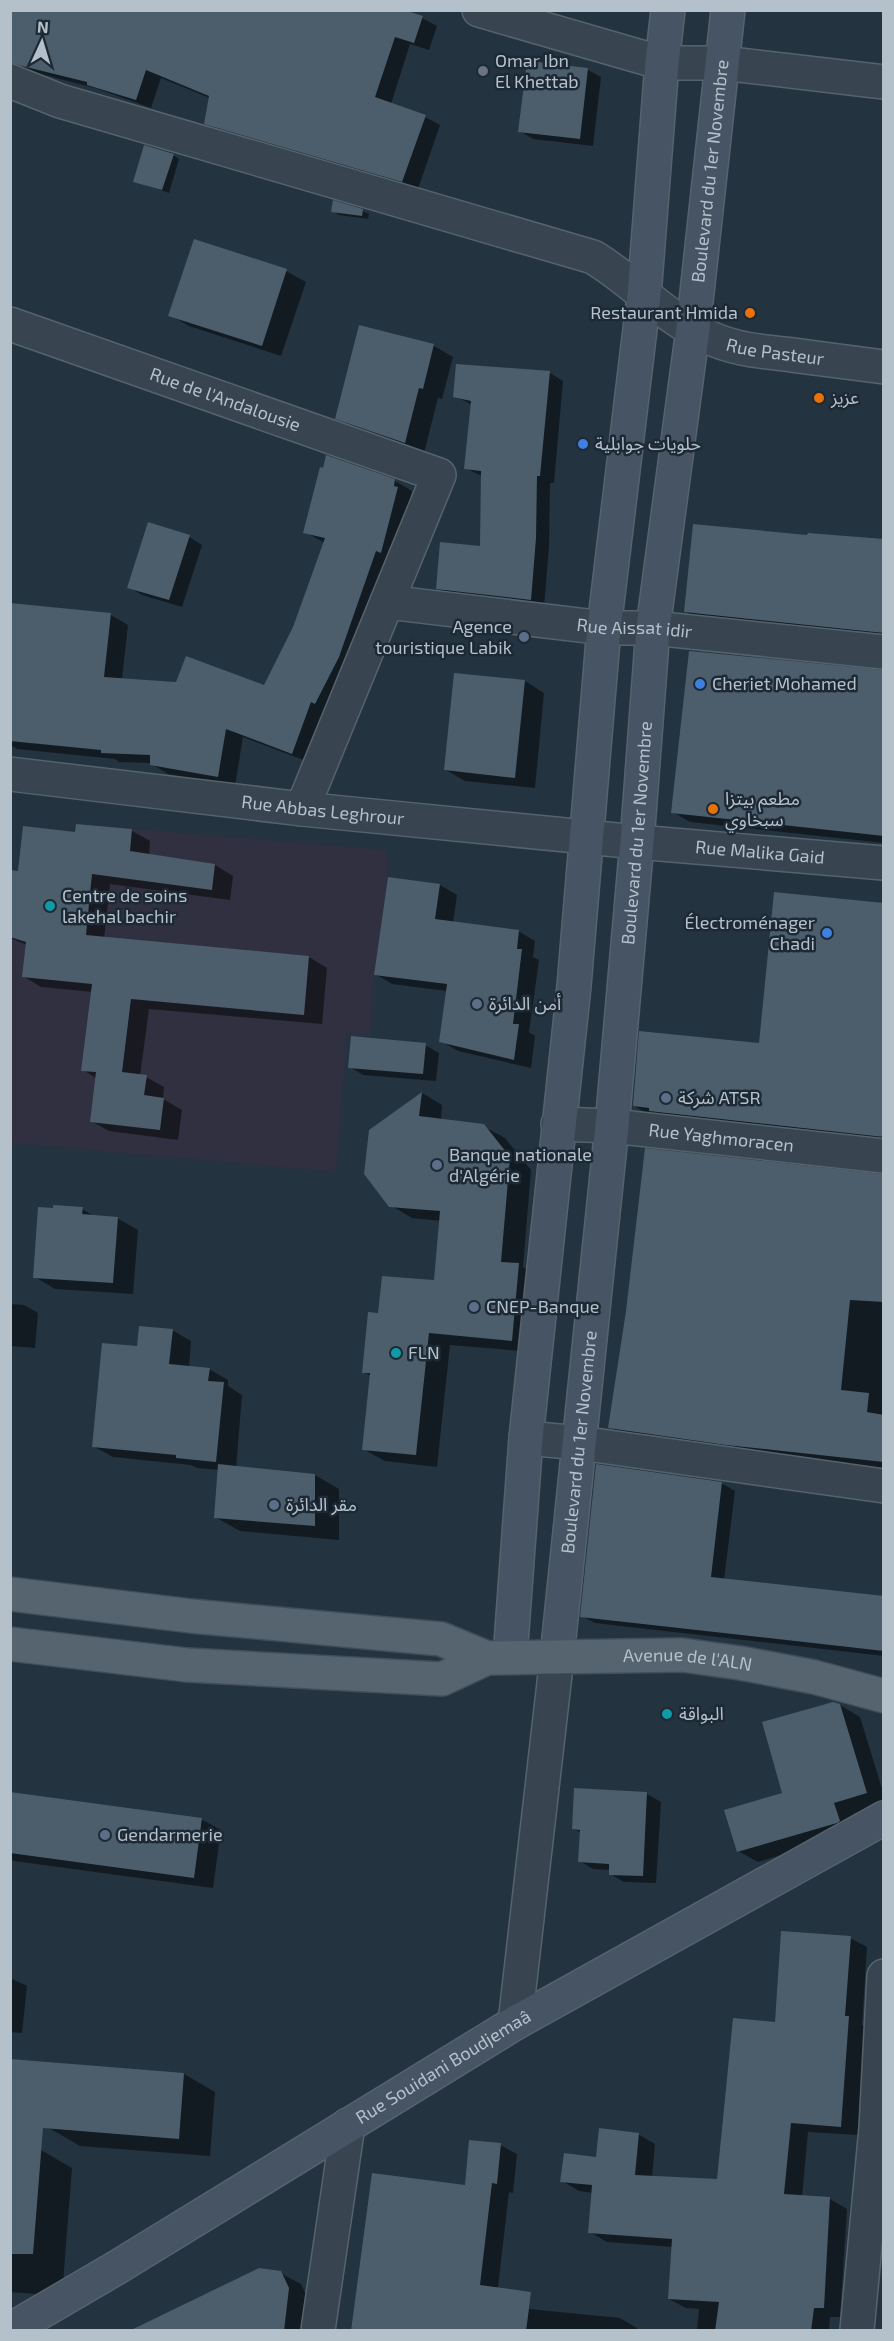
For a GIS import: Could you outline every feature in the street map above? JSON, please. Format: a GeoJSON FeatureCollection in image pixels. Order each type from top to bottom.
{"type":"FeatureCollection","features":[{"type":"Feature","properties":{"kind":"main road"},"geometry":{"type":"LineString","coordinates":[[498,1658],[526,1438],[574,986],[604,628],[644,296],[668,10]]}},
{"type":"Feature","properties":{"kind":"main road","name":"Boulevard du 1er Novembre"},"geometry":{"type":"LineString","coordinates":[[557,1657],[612,1126],[653,628],[693,329],[728,10]]}},
{"type":"Feature","properties":{"kind":"main road"},"geometry":{"type":"LineString","coordinates":[[10,1594],[191,1616],[441,1639],[498,1658]]}},
{"type":"Feature","properties":{"kind":"main road"},"geometry":{"type":"LineString","coordinates":[[187,1665],[191,1616]]}},
{"type":"Feature","properties":{"kind":"main road"},"geometry":{"type":"LineString","coordinates":[[10,1644],[187,1665],[442,1679],[498,1658]]}},
{"type":"Feature","properties":{"kind":"main road","name":"Avenue de l'ALN"},"geometry":{"type":"LineString","coordinates":[[498,1658],[682,1655],[814,1677],[884,1696]]}},
{"type":"Feature","properties":{"kind":"main road","name":"Rue Souidani Boudjemaâ"},"geometry":{"type":"LineString","coordinates":[[10,2330],[126,2262],[515,2023],[884,1818]]}},
{"type":"Feature","properties":{"kind":"street"},"geometry":{"type":"LineString","coordinates":[[479,10],[662,63],[722,63],[884,82]]}},
{"type":"Feature","properties":{"kind":"street","name":"Rue Pasteur"},"geometry":{"type":"LineString","coordinates":[[10,81],[60,101],[593,256],[617,271],[644,296],[693,329],[715,340],[754,350],[884,367]]}},
{"type":"Feature","properties":{"kind":"street","name":"Rue de l'Andalousie"},"geometry":{"type":"LineString","coordinates":[[10,324],[439,475],[387,602]]}},
{"type":"Feature","properties":{"kind":"street"},"geometry":{"type":"LineString","coordinates":[[302,809],[387,602]]}},
{"type":"Feature","properties":{"kind":"street","name":"Rue Aissat idir"},"geometry":{"type":"LineString","coordinates":[[387,602],[604,628],[653,628],[884,652]]}},
{"type":"Feature","properties":{"kind":"street","name":"Rue Abbas Leghrour"},"geometry":{"type":"LineString","coordinates":[[10,774],[302,809],[637,842]]}},
{"type":"Feature","properties":{"kind":"street","name":"Rue Malika Gaid"},"geometry":{"type":"LineString","coordinates":[[637,842],[884,863]]}},
{"type":"Feature","properties":{"kind":"street","name":"Rue Yaghmoracen"},"geometry":{"type":"LineString","coordinates":[[558,1124],[612,1126],[884,1156]]}},
{"type":"Feature","properties":{"kind":"street"},"geometry":{"type":"LineString","coordinates":[[526,1438],[579,1443],[884,1486]]}},
{"type":"Feature","properties":{"kind":"street"},"geometry":{"type":"LineString","coordinates":[[515,2023],[557,1657]]}},
{"type":"Feature","properties":{"kind":"street"},"geometry":{"type":"LineString","coordinates":[[857,2331],[876,2128],[884,1976]]}},
{"type":"Feature","properties":{"kind":"street"},"geometry":{"type":"LineString","coordinates":[[318,2331],[348,2125]]}},
{"type":"Feature","properties":{"kind":"shaded area"},"geometry":{"type":"Polygon","coordinates":[[[77,824],[386,850],[388,877],[374,975],[370,1036],[347,1036],[336,1172],[11,1143],[10,870],[18,871],[23,826],[75,831],[77,824]]]}},
{"type":"Feature","properties":{"kind":"building"},"geometry":{"type":"Polygon","coordinates":[[[10,10],[404,10],[423,16],[414,43],[395,37],[375,97],[426,115],[402,182],[204,124],[209,96],[146,70],[136,100],[87,85],[87,82],[10,63],[10,10]]]}},
{"type":"Feature","properties":{"kind":"building"},"geometry":{"type":"Polygon","coordinates":[[[527,61],[588,68],[580,139],[518,132],[527,61]]]}},
{"type":"Feature","properties":{"kind":"building"},"geometry":{"type":"Polygon","coordinates":[[[144,145],[174,154],[162,190],[133,182],[144,145]]]}},
{"type":"Feature","properties":{"kind":"building"},"geometry":{"type":"Polygon","coordinates":[[[333,200],[363,209],[362,216],[331,212],[333,200]]]}},
{"type":"Feature","properties":{"kind":"building"},"geometry":{"type":"Polygon","coordinates":[[[194,239],[287,269],[262,346],[168,316],[194,239]]]}},
{"type":"Feature","properties":{"kind":"building"},"geometry":{"type":"Polygon","coordinates":[[[359,325],[434,344],[423,389],[419,388],[405,443],[335,419],[359,325]]]}},
{"type":"Feature","properties":{"kind":"building"},"geometry":{"type":"Polygon","coordinates":[[[456,364],[550,371],[540,476],[537,476],[536,538],[531,600],[436,589],[440,542],[480,546],[481,471],[464,469],[471,401],[453,397],[456,364]]]}},
{"type":"Feature","properties":{"kind":"building"},"geometry":{"type":"Polygon","coordinates":[[[326,455],[395,479],[394,486],[398,487],[381,553],[376,551],[339,657],[315,704],[311,702],[292,754],[226,729],[218,777],[150,765],[150,755],[101,753],[101,750],[10,741],[10,603],[111,613],[104,677],[176,682],[186,656],[264,685],[293,627],[325,538],[303,533],[320,467],[323,468],[326,455]]]}},
{"type":"Feature","properties":{"kind":"building"},"geometry":{"type":"Polygon","coordinates":[[[148,522],[190,535],[169,600],[127,588],[148,522]]]}},
{"type":"Feature","properties":{"kind":"building"},"geometry":{"type":"Polygon","coordinates":[[[693,524],[807,535],[808,533],[884,539],[884,633],[684,612],[693,524]]]}},
{"type":"Feature","properties":{"kind":"building"},"geometry":{"type":"Polygon","coordinates":[[[689,651],[884,670],[884,836],[671,813],[689,651]]]}},
{"type":"Feature","properties":{"kind":"building"},"geometry":{"type":"Polygon","coordinates":[[[454,673],[525,680],[515,778],[444,770],[454,673]]]}},
{"type":"Feature","properties":{"kind":"building"},"geometry":{"type":"Polygon","coordinates":[[[76,824],[132,829],[130,851],[215,864],[212,890],[92,874],[86,935],[309,956],[304,1015],[131,999],[122,1072],[147,1075],[144,1095],[164,1098],[160,1130],[90,1122],[96,1072],[81,1071],[92,984],[22,977],[26,942],[10,937],[10,870],[18,871],[23,826],[75,832],[76,824]]]}},
{"type":"Feature","properties":{"kind":"building"},"geometry":{"type":"Polygon","coordinates":[[[388,877],[440,884],[435,919],[519,930],[517,949],[522,949],[513,1024],[519,1024],[514,1060],[439,1042],[447,984],[374,975],[388,877]]]}},
{"type":"Feature","properties":{"kind":"building"},"geometry":{"type":"Polygon","coordinates":[[[774,892],[884,903],[884,1137],[649,1111],[649,1108],[633,1106],[639,1031],[759,1043],[774,892]]]}},
{"type":"Feature","properties":{"kind":"building"},"geometry":{"type":"Polygon","coordinates":[[[351,1036],[426,1043],[423,1074],[348,1068],[351,1036]]]}},
{"type":"Feature","properties":{"kind":"building"},"geometry":{"type":"Polygon","coordinates":[[[422,1092],[419,1116],[484,1124],[510,1157],[501,1262],[519,1263],[512,1341],[429,1333],[416,1455],[362,1450],[370,1373],[362,1373],[368,1312],[378,1313],[382,1276],[434,1280],[440,1211],[389,1207],[364,1174],[369,1130],[422,1092]]]}},
{"type":"Feature","properties":{"kind":"building"},"geometry":{"type":"Polygon","coordinates":[[[645,1148],[884,1174],[884,1302],[850,1300],[841,1390],[869,1393],[867,1412],[884,1415],[884,1462],[726,1445],[608,1428],[626,1311],[645,1148]]]}},
{"type":"Feature","properties":{"kind":"building"},"geometry":{"type":"Polygon","coordinates":[[[53,1205],[83,1207],[82,1214],[118,1217],[113,1283],[33,1278],[38,1207],[53,1208],[53,1205]]]}},
{"type":"Feature","properties":{"kind":"building"},"geometry":{"type":"Polygon","coordinates":[[[139,1326],[173,1329],[169,1364],[210,1368],[208,1381],[224,1382],[216,1462],[176,1458],[176,1455],[92,1447],[102,1343],[137,1346],[139,1326]]]}},
{"type":"Feature","properties":{"kind":"building"},"geometry":{"type":"Polygon","coordinates":[[[218,1464],[315,1474],[315,1526],[214,1518],[218,1464]]]}},
{"type":"Feature","properties":{"kind":"building"},"geometry":{"type":"Polygon","coordinates":[[[596,1464],[722,1482],[711,1577],[884,1596],[884,1651],[580,1617],[596,1464]]]}},
{"type":"Feature","properties":{"kind":"building"},"geometry":{"type":"Polygon","coordinates":[[[833,1702],[840,1704],[867,1793],[834,1803],[840,1821],[837,1823],[737,1852],[724,1810],[782,1793],[762,1722],[833,1702]]]}},
{"type":"Feature","properties":{"kind":"building"},"geometry":{"type":"Polygon","coordinates":[[[574,1788],[647,1792],[643,1876],[609,1875],[609,1864],[578,1862],[580,1830],[572,1829],[574,1788]]]}},
{"type":"Feature","properties":{"kind":"building","name":"Gendarmerie"},"geometry":{"type":"Polygon","coordinates":[[[10,1792],[202,1818],[194,1878],[10,1853],[10,1792]]]}},
{"type":"Feature","properties":{"kind":"building"},"geometry":{"type":"Polygon","coordinates":[[[781,1931],[851,1936],[845,2016],[849,2016],[841,2127],[791,2123],[784,2194],[830,2197],[824,2308],[814,2308],[811,2331],[715,2331],[719,2302],[668,2299],[672,2239],[588,2233],[592,2185],[560,2182],[564,2153],[596,2157],[599,2128],[639,2133],[635,2175],[717,2179],[733,2018],[775,2022],[781,1931]]]}},
{"type":"Feature","properties":{"kind":"building"},"geometry":{"type":"Polygon","coordinates":[[[10,2059],[184,2073],[179,2139],[43,2128],[33,2254],[10,2254],[10,2059]]]}},
{"type":"Feature","properties":{"kind":"building"},"geometry":{"type":"Polygon","coordinates":[[[469,2140],[501,2143],[497,2184],[492,2183],[480,2285],[531,2292],[526,2331],[351,2331],[372,2173],[465,2185],[469,2140]]]}},
{"type":"Feature","properties":{"kind":"building"},"geometry":{"type":"Polygon","coordinates":[[[259,2268],[281,2271],[289,2288],[284,2331],[129,2331],[259,2268]]]}},
{"type":"Feature","properties":{"kind":"place","name":"Omar Ibn El Khettab"},"geometry":{"type":"Point","coordinates":[483,71]}},
{"type":"Feature","properties":{"kind":"place","name":"Restaurant Hmida"},"geometry":{"type":"Point","coordinates":[750,313]}},
{"type":"Feature","properties":{"kind":"place","name":"عزيز"},"geometry":{"type":"Point","coordinates":[819,398]}},
{"type":"Feature","properties":{"kind":"place","name":"حلويات جوابلية"},"geometry":{"type":"Point","coordinates":[583,444]}},
{"type":"Feature","properties":{"kind":"place","name":"Agence touristique Labik"},"geometry":{"type":"Point","coordinates":[524,637]}},
{"type":"Feature","properties":{"kind":"place","name":"Cheriet Mohamed"},"geometry":{"type":"Point","coordinates":[700,684]}},
{"type":"Feature","properties":{"kind":"place","name":"مطعم بيتزا سبخاوي"},"geometry":{"type":"Point","coordinates":[713,809]}},
{"type":"Feature","properties":{"kind":"place","name":"Centre de soins lakehal bachir"},"geometry":{"type":"Point","coordinates":[50,906]}},
{"type":"Feature","properties":{"kind":"place","name":"Électroménager Chadi"},"geometry":{"type":"Point","coordinates":[827,933]}},
{"type":"Feature","properties":{"kind":"place","name":"أمن الدائرة"},"geometry":{"type":"Point","coordinates":[477,1004]}},
{"type":"Feature","properties":{"kind":"place","name":"شركة ATSR"},"geometry":{"type":"Point","coordinates":[666,1098]}},
{"type":"Feature","properties":{"kind":"place","name":"Banque nationale d'Algérie"},"geometry":{"type":"Point","coordinates":[437,1165]}},
{"type":"Feature","properties":{"kind":"place","name":"CNEP-Banque"},"geometry":{"type":"Point","coordinates":[474,1307]}},
{"type":"Feature","properties":{"kind":"place","name":"FLN"},"geometry":{"type":"Point","coordinates":[396,1353]}},
{"type":"Feature","properties":{"kind":"place","name":"مقر الدائرة"},"geometry":{"type":"Point","coordinates":[274,1505]}},
{"type":"Feature","properties":{"kind":"place","name":"البواقة"},"geometry":{"type":"Point","coordinates":[667,1714]}},
{"type":"Feature","properties":{"kind":"place","name":"Gendarmerie"},"geometry":{"type":"Point","coordinates":[105,1835]}}]}
